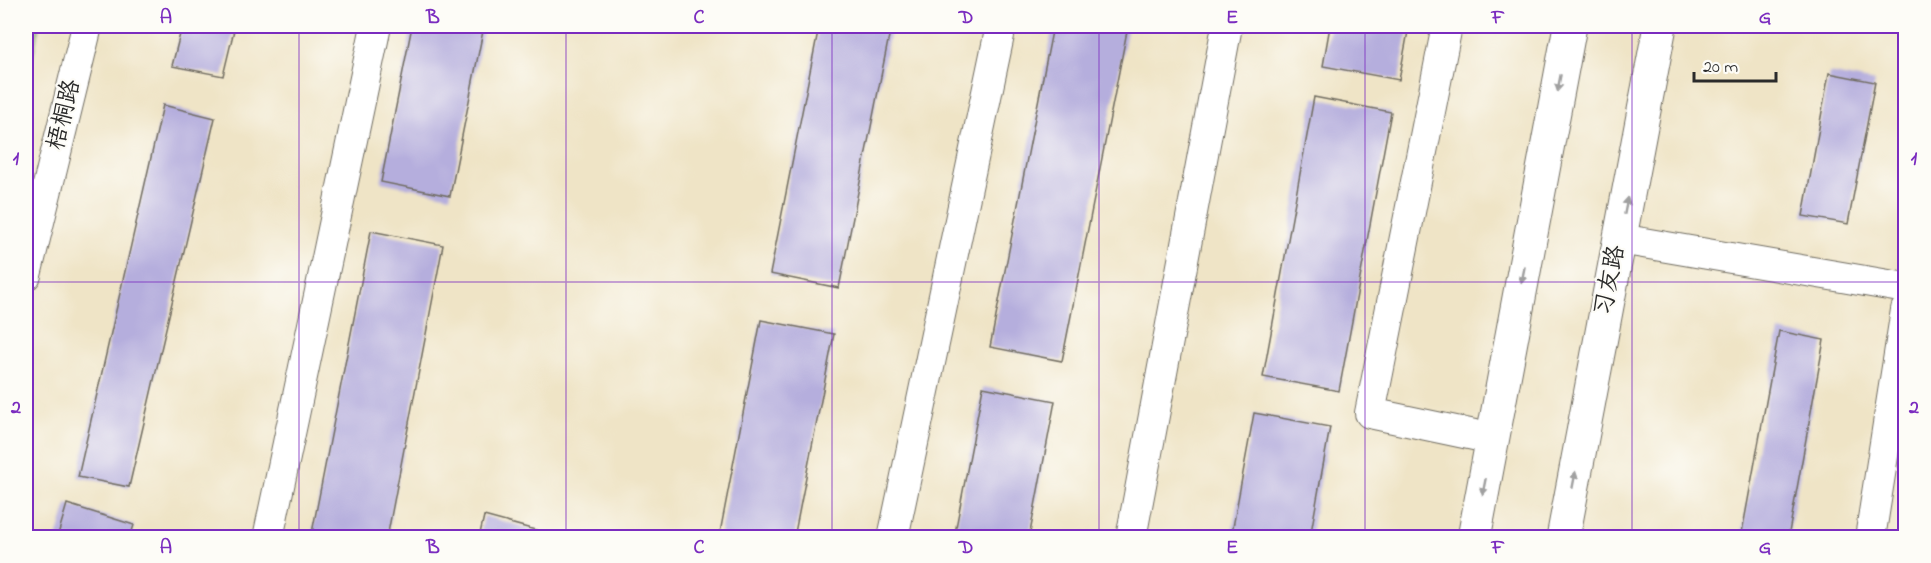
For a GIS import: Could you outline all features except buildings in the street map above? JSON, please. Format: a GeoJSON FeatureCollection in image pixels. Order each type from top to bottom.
{"type":"FeatureCollection","features":[{"type":"Feature","properties":{"kind":"main road"},"geometry":{"type":"LineString","coordinates":[[1474,537],[1570,26]]}},
{"type":"Feature","properties":{"kind":"main road","name":"习友路"},"geometry":{"type":"LineString","coordinates":[[1563,537],[1660,26]]}},
{"type":"Feature","properties":{"kind":"street","name":"梧桐路"},"geometry":{"type":"LineString","coordinates":[[26,275],[87,26]]}},
{"type":"Feature","properties":{"kind":"street"},"geometry":{"type":"LineString","coordinates":[[268,537],[376,26]]}},
{"type":"Feature","properties":{"kind":"street"},"geometry":{"type":"LineString","coordinates":[[892,537],[1001,26]]}},
{"type":"Feature","properties":{"kind":"street"},"geometry":{"type":"LineString","coordinates":[[1131,537],[1227,26]]}},
{"type":"Feature","properties":{"kind":"street"},"geometry":{"type":"LineString","coordinates":[[1447,26],[1370,413],[1493,439]]}},
{"type":"Feature","properties":{"kind":"street"},"geometry":{"type":"LineString","coordinates":[[1620,239],[1905,288]]}},
{"type":"Feature","properties":{"kind":"street"},"geometry":{"type":"LineString","coordinates":[[1870,537],[1905,310]]}},
{"type":"Feature","properties":{"kind":"green space"},"geometry":{"type":"Polygon","coordinates":[[[26,26],[39,26],[26,90],[26,26]]]}}]}
